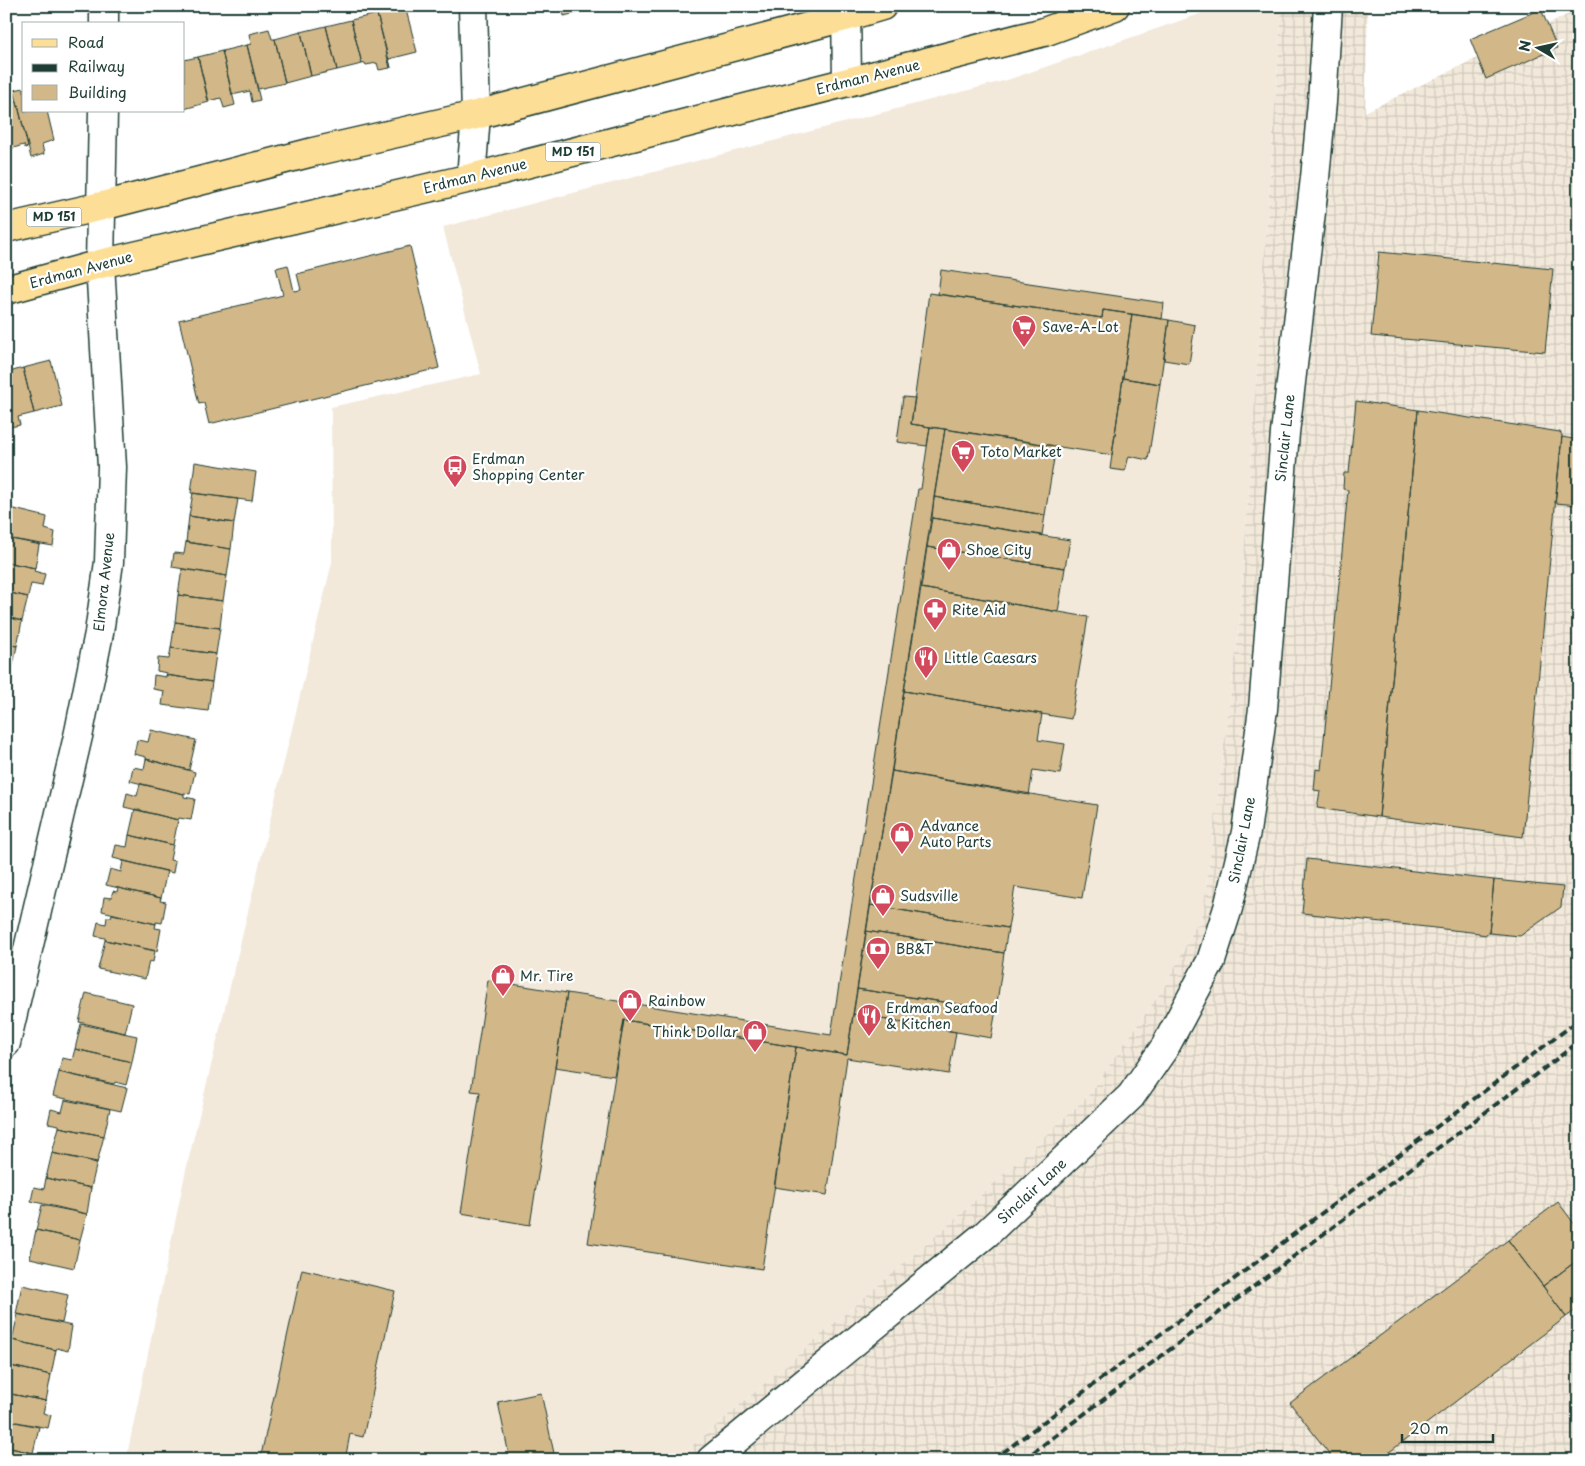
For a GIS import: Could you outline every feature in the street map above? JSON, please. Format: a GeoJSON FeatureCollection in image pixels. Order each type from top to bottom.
{"type":"FeatureCollection","features":[{"type":"Feature","properties":{"kind":"main road"},"geometry":{"type":"LineString","coordinates":[[104,6],[104,22]]}},
{"type":"Feature","properties":{"kind":"main road"},"geometry":{"type":"LineString","coordinates":[[471,178],[476,116],[473,6]]}},
{"type":"Feature","properties":{"kind":"main road","name":"MD 151"},"geometry":{"type":"LineString","coordinates":[[6,228],[102,206],[313,152],[476,116],[846,12],[882,6]]}},
{"type":"Feature","properties":{"kind":"main road","name":"Erdman Avenue"},"geometry":{"type":"LineString","coordinates":[[6,290],[100,264],[471,178],[1044,32],[1115,6]]}},
{"type":"Feature","properties":{"kind":"main road","name":"Sinclair Lane"},"geometry":{"type":"LineString","coordinates":[[711,1460],[986,1234],[1131,1096],[1165,1047],[1211,961],[1228,908],[1246,832],[1263,709],[1284,433],[1314,186],[1328,6]]}},
{"type":"Feature","properties":{"kind":"main road"},"geometry":{"type":"LineString","coordinates":[[846,12],[847,82]]}},
{"type":"Feature","properties":{"kind":"main road","name":"Elmora Avenue"},"geometry":{"type":"LineString","coordinates":[[6,1042],[79,732],[99,633],[109,562],[112,467],[100,264],[103,112]]}},
{"type":"Feature","properties":{"kind":"shaded area","name":"Erdman Shopping Center"},"geometry":{"type":"Polygon","coordinates":[[[1223,6],[1282,6],[1239,628],[1203,912],[1165,986],[1088,1096],[953,1221],[676,1460],[126,1460],[185,1174],[332,562],[331,407],[481,374],[443,227],[1007,80],[1223,6]]]}},
{"type":"Feature","properties":{"kind":"shaded area"},"geometry":{"type":"Polygon","coordinates":[[[1282,6],[1368,6],[1365,112],[1579,9],[1579,1460],[676,1460],[953,1221],[1088,1096],[1165,986],[1203,912],[1239,628],[1282,6]]]}},
{"type":"Feature","properties":{"kind":"building"},"geometry":{"type":"Polygon","coordinates":[[[377,6],[405,6],[417,52],[389,59],[391,68],[377,14],[377,6]]]}},
{"type":"Feature","properties":{"kind":"building"},"geometry":{"type":"Polygon","coordinates":[[[562,6],[592,6],[592,9],[564,16],[562,6]]]}},
{"type":"Feature","properties":{"kind":"building"},"geometry":{"type":"Polygon","coordinates":[[[1541,9],[1557,48],[1486,79],[1470,39],[1541,9]]]}},
{"type":"Feature","properties":{"kind":"building"},"geometry":{"type":"Polygon","coordinates":[[[377,14],[390,68],[379,70],[377,63],[362,64],[351,20],[377,14]]]}},
{"type":"Feature","properties":{"kind":"building"},"geometry":{"type":"Polygon","coordinates":[[[351,20],[362,64],[337,70],[326,26],[351,20]]]}},
{"type":"Feature","properties":{"kind":"building"},"geometry":{"type":"Polygon","coordinates":[[[326,26],[337,70],[311,76],[301,32],[326,26]]]}},
{"type":"Feature","properties":{"kind":"building"},"geometry":{"type":"Polygon","coordinates":[[[269,29],[272,39],[275,39],[285,83],[258,89],[247,45],[251,44],[249,34],[269,29]]]}},
{"type":"Feature","properties":{"kind":"building"},"geometry":{"type":"Polygon","coordinates":[[[301,32],[311,76],[285,83],[275,39],[301,32]]]}},
{"type":"Feature","properties":{"kind":"building"},"geometry":{"type":"Polygon","coordinates":[[[247,45],[260,100],[252,102],[250,91],[232,95],[222,51],[247,45]]]}},
{"type":"Feature","properties":{"kind":"building"},"geometry":{"type":"Polygon","coordinates":[[[222,51],[235,105],[224,108],[221,98],[208,101],[198,57],[222,51]]]}},
{"type":"Feature","properties":{"kind":"building"},"geometry":{"type":"Polygon","coordinates":[[[198,57],[209,102],[185,109],[185,60],[198,57]]]}},
{"type":"Feature","properties":{"kind":"building"},"geometry":{"type":"Polygon","coordinates":[[[22,88],[22,112],[47,112],[54,140],[42,144],[44,154],[31,158],[14,90],[22,88]]]}},
{"type":"Feature","properties":{"kind":"building"},"geometry":{"type":"Polygon","coordinates":[[[17,101],[28,147],[25,148],[24,145],[6,150],[6,104],[17,101]]]}},
{"type":"Feature","properties":{"kind":"building"},"geometry":{"type":"Polygon","coordinates":[[[410,246],[439,368],[209,424],[204,403],[199,404],[179,320],[283,295],[276,268],[288,265],[294,291],[301,290],[297,274],[410,246]]]}},
{"type":"Feature","properties":{"kind":"building"},"geometry":{"type":"Polygon","coordinates":[[[1379,252],[1553,269],[1545,352],[1371,336],[1379,252]]]}},
{"type":"Feature","properties":{"kind":"building"},"geometry":{"type":"Polygon","coordinates":[[[941,270],[1164,303],[1162,319],[1103,310],[1102,318],[938,294],[941,270]]]}},
{"type":"Feature","properties":{"kind":"building","name":"Save-A-Lot"},"geometry":{"type":"Polygon","coordinates":[[[929,293],[1102,318],[1103,310],[1132,314],[1112,455],[911,424],[929,293]]]}},
{"type":"Feature","properties":{"kind":"building"},"geometry":{"type":"Polygon","coordinates":[[[1132,314],[1169,320],[1160,384],[1123,378],[1132,314]]]}},
{"type":"Feature","properties":{"kind":"building"},"geometry":{"type":"Polygon","coordinates":[[[1169,320],[1195,325],[1189,364],[1164,360],[1169,320]]]}},
{"type":"Feature","properties":{"kind":"building"},"geometry":{"type":"Polygon","coordinates":[[[51,361],[62,406],[34,413],[23,368],[51,361]]]}},
{"type":"Feature","properties":{"kind":"building"},"geometry":{"type":"Polygon","coordinates":[[[23,368],[34,413],[18,417],[20,425],[10,427],[6,412],[6,373],[23,368]]]}},
{"type":"Feature","properties":{"kind":"building"},"geometry":{"type":"Polygon","coordinates":[[[1123,378],[1160,384],[1148,460],[1129,456],[1125,471],[1110,469],[1123,378]]]}},
{"type":"Feature","properties":{"kind":"building"},"geometry":{"type":"Polygon","coordinates":[[[903,397],[915,398],[911,424],[930,427],[927,446],[897,442],[903,397]]]}},
{"type":"Feature","properties":{"kind":"building"},"geometry":{"type":"Polygon","coordinates":[[[1356,401],[1418,410],[1379,817],[1317,808],[1320,791],[1314,790],[1316,769],[1321,770],[1348,490],[1343,489],[1344,473],[1349,473],[1356,401]]]}},
{"type":"Feature","properties":{"kind":"building"},"geometry":{"type":"Polygon","coordinates":[[[1418,410],[1560,432],[1562,435],[1523,837],[1379,817],[1418,410]]]}},
{"type":"Feature","properties":{"kind":"building"},"geometry":{"type":"Polygon","coordinates":[[[6,412],[11,433],[6,434],[6,412]]]}},
{"type":"Feature","properties":{"kind":"building"},"geometry":{"type":"Polygon","coordinates":[[[930,427],[945,429],[847,1055],[624,1020],[614,1076],[555,1067],[567,993],[831,1035],[918,489],[921,489],[930,427]]]}},
{"type":"Feature","properties":{"kind":"building"},"geometry":{"type":"Polygon","coordinates":[[[945,429],[1056,446],[1045,515],[934,497],[945,429]]]}},
{"type":"Feature","properties":{"kind":"building"},"geometry":{"type":"Polygon","coordinates":[[[1562,437],[1579,440],[1579,505],[1555,503],[1562,437]]]}},
{"type":"Feature","properties":{"kind":"building"},"geometry":{"type":"Polygon","coordinates":[[[195,462],[256,472],[252,501],[191,493],[195,462]]]}},
{"type":"Feature","properties":{"kind":"building"},"geometry":{"type":"Polygon","coordinates":[[[193,493],[238,499],[234,523],[189,516],[193,493]]]}},
{"type":"Feature","properties":{"kind":"building"},"geometry":{"type":"Polygon","coordinates":[[[934,497],[1045,515],[1042,535],[932,518],[934,497]]]}},
{"type":"Feature","properties":{"kind":"building"},"geometry":{"type":"Polygon","coordinates":[[[6,507],[47,517],[45,529],[55,532],[53,546],[6,538],[6,507]]]}},
{"type":"Feature","properties":{"kind":"building"},"geometry":{"type":"Polygon","coordinates":[[[189,516],[234,523],[231,549],[186,542],[189,516]]]}},
{"type":"Feature","properties":{"kind":"building"},"geometry":{"type":"Polygon","coordinates":[[[932,518],[1070,540],[1065,568],[927,547],[932,518]]]}},
{"type":"Feature","properties":{"kind":"building"},"geometry":{"type":"Polygon","coordinates":[[[6,538],[41,545],[39,545],[35,568],[6,562],[6,538]]]}},
{"type":"Feature","properties":{"kind":"building"},"geometry":{"type":"Polygon","coordinates":[[[186,542],[231,549],[227,576],[172,567],[174,553],[184,554],[186,542]]]}},
{"type":"Feature","properties":{"kind":"building"},"geometry":{"type":"Polygon","coordinates":[[[927,547],[1065,568],[1058,612],[921,588],[927,547]]]}},
{"type":"Feature","properties":{"kind":"building"},"geometry":{"type":"Polygon","coordinates":[[[6,562],[35,568],[34,571],[45,574],[42,586],[31,584],[28,597],[6,592],[6,562]]]}},
{"type":"Feature","properties":{"kind":"building"},"geometry":{"type":"Polygon","coordinates":[[[182,569],[227,576],[223,601],[178,595],[182,569]]]}},
{"type":"Feature","properties":{"kind":"building"},"geometry":{"type":"Polygon","coordinates":[[[921,588],[1088,617],[1071,719],[904,691],[921,588]]]}},
{"type":"Feature","properties":{"kind":"building"},"geometry":{"type":"Polygon","coordinates":[[[6,592],[28,597],[22,621],[6,617],[6,592]]]}},
{"type":"Feature","properties":{"kind":"building"},"geometry":{"type":"Polygon","coordinates":[[[178,595],[223,601],[220,628],[175,622],[178,595]]]}},
{"type":"Feature","properties":{"kind":"building"},"geometry":{"type":"Polygon","coordinates":[[[6,617],[22,621],[17,646],[6,644],[6,617]]]}},
{"type":"Feature","properties":{"kind":"building"},"geometry":{"type":"Polygon","coordinates":[[[175,622],[220,628],[216,654],[171,648],[175,622]]]}},
{"type":"Feature","properties":{"kind":"building"},"geometry":{"type":"Polygon","coordinates":[[[6,644],[17,646],[11,675],[6,674],[6,644]]]}},
{"type":"Feature","properties":{"kind":"building"},"geometry":{"type":"Polygon","coordinates":[[[171,648],[216,654],[212,682],[166,675],[167,673],[157,671],[158,658],[169,659],[171,648]]]}},
{"type":"Feature","properties":{"kind":"building"},"geometry":{"type":"Polygon","coordinates":[[[6,674],[11,675],[6,694],[6,674]]]}},
{"type":"Feature","properties":{"kind":"building"},"geometry":{"type":"Polygon","coordinates":[[[154,675],[212,682],[208,711],[162,705],[164,691],[153,689],[154,675]]]}},
{"type":"Feature","properties":{"kind":"building"},"geometry":{"type":"Polygon","coordinates":[[[904,691],[1042,714],[1038,740],[1065,744],[1060,774],[1033,770],[1029,795],[892,771],[904,691]]]}},
{"type":"Feature","properties":{"kind":"building"},"geometry":{"type":"Polygon","coordinates":[[[151,730],[196,740],[189,770],[134,754],[137,740],[148,742],[151,730]]]}},
{"type":"Feature","properties":{"kind":"building"},"geometry":{"type":"Polygon","coordinates":[[[146,759],[195,772],[190,794],[130,781],[133,767],[144,769],[146,759]]]}},
{"type":"Feature","properties":{"kind":"building"},"geometry":{"type":"Polygon","coordinates":[[[892,771],[1097,805],[1082,898],[1015,887],[1008,928],[870,905],[892,771]]]}},
{"type":"Feature","properties":{"kind":"building"},"geometry":{"type":"Polygon","coordinates":[[[140,784],[184,794],[184,797],[195,799],[191,820],[179,818],[178,820],[124,807],[127,793],[137,796],[140,784]]]}},
{"type":"Feature","properties":{"kind":"building"},"geometry":{"type":"Polygon","coordinates":[[[135,809],[178,820],[173,845],[129,835],[135,809]]]}},
{"type":"Feature","properties":{"kind":"building"},"geometry":{"type":"Polygon","coordinates":[[[129,835],[173,845],[170,860],[175,861],[173,873],[113,858],[116,845],[127,847],[129,835]]]}},
{"type":"Feature","properties":{"kind":"building"},"geometry":{"type":"Polygon","coordinates":[[[1307,859],[1494,880],[1489,933],[1487,935],[1302,913],[1307,859]]]}},
{"type":"Feature","properties":{"kind":"building"},"geometry":{"type":"Polygon","coordinates":[[[123,861],[167,871],[161,898],[106,885],[110,869],[121,872],[123,861]]]}},
{"type":"Feature","properties":{"kind":"building"},"geometry":{"type":"Polygon","coordinates":[[[1494,880],[1563,887],[1561,907],[1520,936],[1489,933],[1494,880]]]}},
{"type":"Feature","properties":{"kind":"building"},"geometry":{"type":"Polygon","coordinates":[[[118,888],[161,898],[160,901],[166,902],[162,923],[156,922],[156,924],[102,911],[104,897],[111,898],[113,891],[117,892],[118,888]]]}},
{"type":"Feature","properties":{"kind":"building"},"geometry":{"type":"Polygon","coordinates":[[[870,905],[1008,928],[1004,953],[866,931],[870,905]]]}},
{"type":"Feature","properties":{"kind":"building"},"geometry":{"type":"Polygon","coordinates":[[[112,914],[156,924],[155,928],[161,929],[157,951],[105,940],[105,938],[95,936],[98,922],[106,924],[107,917],[111,917],[112,914]]]}},
{"type":"Feature","properties":{"kind":"building"},"geometry":{"type":"Polygon","coordinates":[[[866,931],[1004,953],[996,1010],[857,989],[866,931]]]}},
{"type":"Feature","properties":{"kind":"building"},"geometry":{"type":"Polygon","coordinates":[[[105,940],[155,951],[153,962],[149,961],[145,979],[98,969],[105,940]]]}},
{"type":"Feature","properties":{"kind":"building"},"geometry":{"type":"Polygon","coordinates":[[[488,980],[567,993],[530,1225],[461,1213],[480,1092],[471,1091],[488,980]]]}},
{"type":"Feature","properties":{"kind":"building"},"geometry":{"type":"Polygon","coordinates":[[[857,989],[996,1010],[991,1038],[853,1014],[857,989]]]}},
{"type":"Feature","properties":{"kind":"building"},"geometry":{"type":"Polygon","coordinates":[[[86,993],[132,1004],[125,1033],[79,1022],[86,993]]]}},
{"type":"Feature","properties":{"kind":"building"},"geometry":{"type":"Polygon","coordinates":[[[853,1014],[956,1032],[949,1074],[847,1058],[827,1195],[774,1187],[796,1047],[847,1055],[853,1014]]]}},
{"type":"Feature","properties":{"kind":"building"},"geometry":{"type":"Polygon","coordinates":[[[624,1020],[796,1047],[762,1269],[588,1243],[624,1020]]]}},
{"type":"Feature","properties":{"kind":"building"},"geometry":{"type":"Polygon","coordinates":[[[81,1024],[137,1036],[132,1062],[75,1049],[81,1024]]]}},
{"type":"Feature","properties":{"kind":"building"},"geometry":{"type":"Polygon","coordinates":[[[75,1049],[132,1062],[126,1085],[59,1072],[62,1058],[72,1060],[75,1049]]]}},
{"type":"Feature","properties":{"kind":"building"},"geometry":{"type":"Polygon","coordinates":[[[59,1072],[127,1088],[121,1111],[53,1096],[59,1072]]]}},
{"type":"Feature","properties":{"kind":"building"},"geometry":{"type":"Polygon","coordinates":[[[65,1100],[110,1109],[104,1136],[48,1123],[51,1109],[62,1112],[65,1100]]]}},
{"type":"Feature","properties":{"kind":"building"},"geometry":{"type":"Polygon","coordinates":[[[59,1127],[104,1136],[97,1163],[52,1153],[59,1127]]]}},
{"type":"Feature","properties":{"kind":"building"},"geometry":{"type":"Polygon","coordinates":[[[52,1153],[97,1162],[91,1188],[46,1178],[52,1153]]]}},
{"type":"Feature","properties":{"kind":"building"},"geometry":{"type":"Polygon","coordinates":[[[46,1178],[91,1188],[87,1214],[31,1201],[34,1187],[44,1189],[46,1178]]]}},
{"type":"Feature","properties":{"kind":"building"},"geometry":{"type":"Polygon","coordinates":[[[1558,1202],[1579,1230],[1579,1259],[1543,1286],[1508,1240],[1558,1202]]]}},
{"type":"Feature","properties":{"kind":"building"},"geometry":{"type":"Polygon","coordinates":[[[42,1205],[87,1214],[80,1240],[36,1230],[42,1205]]]}},
{"type":"Feature","properties":{"kind":"building"},"geometry":{"type":"Polygon","coordinates":[[[36,1230],[80,1240],[74,1268],[30,1258],[36,1230]]]}},
{"type":"Feature","properties":{"kind":"building"},"geometry":{"type":"Polygon","coordinates":[[[1508,1240],[1566,1317],[1379,1460],[1334,1460],[1290,1403],[1508,1240]]]}},
{"type":"Feature","properties":{"kind":"building"},"geometry":{"type":"Polygon","coordinates":[[[1579,1259],[1579,1308],[1566,1317],[1543,1286],[1579,1259]]]}},
{"type":"Feature","properties":{"kind":"building"},"geometry":{"type":"Polygon","coordinates":[[[302,1269],[395,1291],[363,1437],[350,1434],[345,1460],[260,1460],[302,1269]]]}},
{"type":"Feature","properties":{"kind":"building"},"geometry":{"type":"Polygon","coordinates":[[[22,1285],[68,1295],[62,1323],[16,1314],[22,1285]]]}},
{"type":"Feature","properties":{"kind":"building"},"geometry":{"type":"Polygon","coordinates":[[[18,1314],[72,1326],[68,1351],[12,1340],[18,1314]]]}},
{"type":"Feature","properties":{"kind":"building"},"geometry":{"type":"Polygon","coordinates":[[[12,1340],[56,1350],[51,1375],[6,1365],[12,1340]]]}},
{"type":"Feature","properties":{"kind":"building"},"geometry":{"type":"Polygon","coordinates":[[[6,1365],[51,1375],[46,1401],[6,1393],[6,1365]]]}},
{"type":"Feature","properties":{"kind":"building"},"geometry":{"type":"Polygon","coordinates":[[[6,1393],[46,1401],[43,1413],[51,1415],[48,1428],[6,1420],[6,1393]]]}},
{"type":"Feature","properties":{"kind":"building"},"geometry":{"type":"Polygon","coordinates":[[[541,1393],[555,1458],[548,1460],[510,1460],[498,1402],[541,1393]]]}},
{"type":"Feature","properties":{"kind":"building"},"geometry":{"type":"Polygon","coordinates":[[[6,1420],[39,1427],[33,1453],[6,1447],[6,1420]]]}},
{"type":"Feature","properties":{"kind":"building"},"geometry":{"type":"Polygon","coordinates":[[[6,1447],[33,1453],[32,1460],[6,1460],[6,1447]]]}},
{"type":"Feature","properties":{"kind":"railway"},"geometry":{"type":"LineString","coordinates":[[993,1460],[1579,1020]]}},
{"type":"Feature","properties":{"kind":"railway"},"geometry":{"type":"LineString","coordinates":[[1023,1460],[1579,1042]]}},
{"type":"Feature","properties":{"kind":"place","name":"Save-A-Lot"},"geometry":{"type":"Point","coordinates":[1024,348]}},
{"type":"Feature","properties":{"kind":"place","name":"Toto Market"},"geometry":{"type":"Point","coordinates":[963,473]}},
{"type":"Feature","properties":{"kind":"place","name":"Erdman Shopping Center"},"geometry":{"type":"Point","coordinates":[455,488]}},
{"type":"Feature","properties":{"kind":"place","name":"Shoe City"},"geometry":{"type":"Point","coordinates":[949,571]}},
{"type":"Feature","properties":{"kind":"place","name":"Rite Aid"},"geometry":{"type":"Point","coordinates":[935,631]}},
{"type":"Feature","properties":{"kind":"place","name":"Little Caesars"},"geometry":{"type":"Point","coordinates":[926,679]}},
{"type":"Feature","properties":{"kind":"place","name":"Advance Auto Parts"},"geometry":{"type":"Point","coordinates":[902,855]}},
{"type":"Feature","properties":{"kind":"place","name":"Sudsville"},"geometry":{"type":"Point","coordinates":[883,917]}},
{"type":"Feature","properties":{"kind":"place","name":"BB&T"},"geometry":{"type":"Point","coordinates":[878,970]}},
{"type":"Feature","properties":{"kind":"place","name":"Mr. Tire"},"geometry":{"type":"Point","coordinates":[503,997]}},
{"type":"Feature","properties":{"kind":"place","name":"Rainbow"},"geometry":{"type":"Point","coordinates":[630,1022]}},
{"type":"Feature","properties":{"kind":"place","name":"Erdman Seafood & Kitchen"},"geometry":{"type":"Point","coordinates":[869,1037]}},
{"type":"Feature","properties":{"kind":"place","name":"Think Dollar"},"geometry":{"type":"Point","coordinates":[755,1053]}}]}
